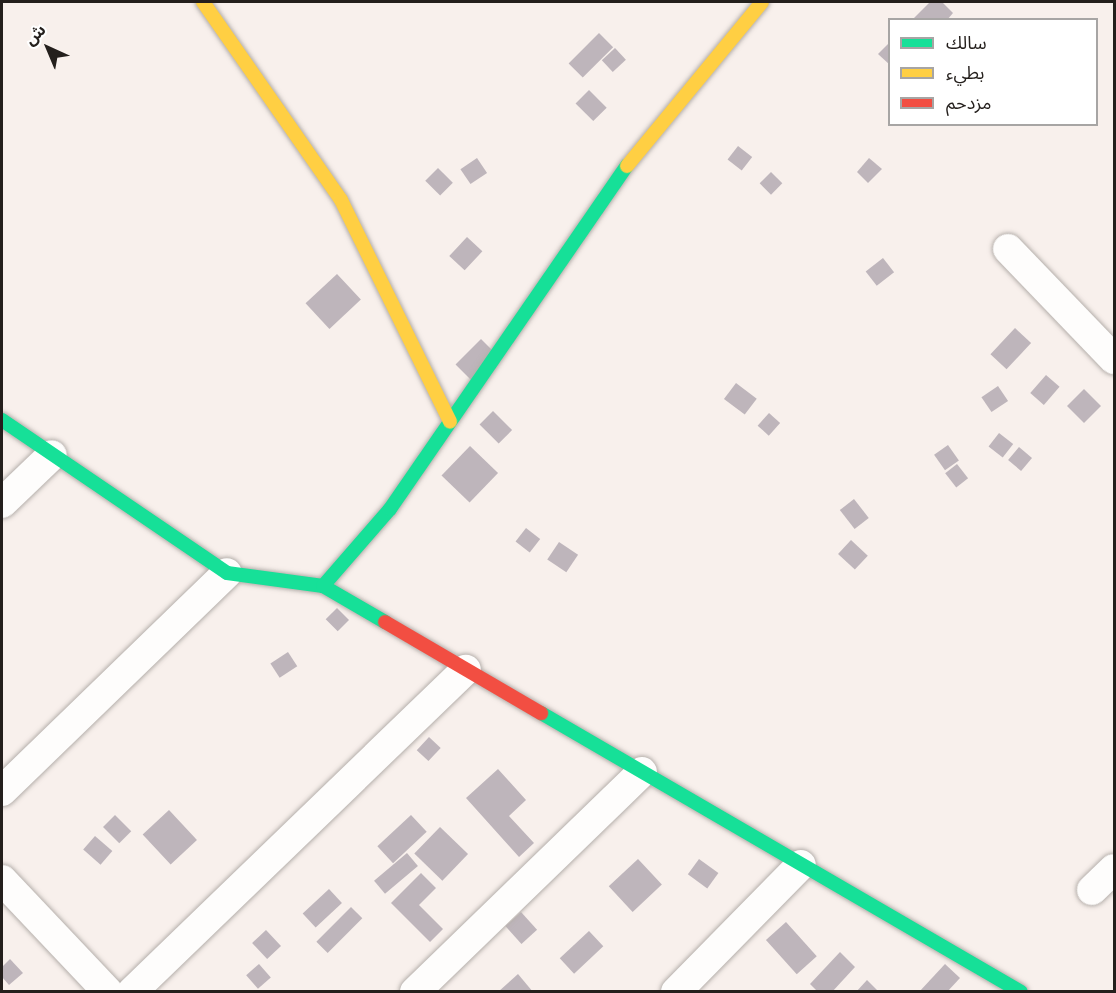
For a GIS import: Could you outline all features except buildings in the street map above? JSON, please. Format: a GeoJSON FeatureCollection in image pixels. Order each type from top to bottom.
{"type":"FeatureCollection","features":[{"type":"Feature","properties":{"kind":"street"},"geometry":{"type":"LineString","coordinates":[[203,2],[341,200],[450,422]]}},
{"type":"Feature","properties":{"kind":"street"},"geometry":{"type":"LineString","coordinates":[[323,586],[390,509],[645,140],[762,2]]}},
{"type":"Feature","properties":{"kind":"street"},"geometry":{"type":"LineString","coordinates":[[1008,249],[1114,359]]}},
{"type":"Feature","properties":{"kind":"street"},"geometry":{"type":"LineString","coordinates":[[2,420],[227,573],[323,586],[801,865],[1007,989]]}},
{"type":"Feature","properties":{"kind":"street"},"geometry":{"type":"LineString","coordinates":[[2,503],[52,455]]}},
{"type":"Feature","properties":{"kind":"street"},"geometry":{"type":"LineString","coordinates":[[2,791],[227,573]]}},
{"type":"Feature","properties":{"kind":"street"},"geometry":{"type":"LineString","coordinates":[[132,992],[466,670]]}},
{"type":"Feature","properties":{"kind":"street"},"geometry":{"type":"LineString","coordinates":[[415,992],[642,772]]}},
{"type":"Feature","properties":{"kind":"street"},"geometry":{"type":"LineString","coordinates":[[676,992],[801,865]]}},
{"type":"Feature","properties":{"kind":"street"},"geometry":{"type":"LineString","coordinates":[[1092,890],[1114,869]]}},
{"type":"Feature","properties":{"kind":"street"},"geometry":{"type":"LineString","coordinates":[[2,880],[108,992]]}},
{"type":"Feature","properties":{"kind":"traffic: fast"},"geometry":{"type":"LineString","coordinates":[[323,586],[390,509],[627,166]]}},
{"type":"Feature","properties":{"kind":"traffic: fast"},"geometry":{"type":"LineString","coordinates":[[2,420],[227,573],[323,586],[385,622]]}},
{"type":"Feature","properties":{"kind":"traffic: fast"},"geometry":{"type":"LineString","coordinates":[[541,713],[1021,992]]}},
{"type":"Feature","properties":{"kind":"traffic: slow"},"geometry":{"type":"LineString","coordinates":[[203,2],[341,200],[450,422]]}},
{"type":"Feature","properties":{"kind":"traffic: slow"},"geometry":{"type":"LineString","coordinates":[[627,166],[762,2]]}},
{"type":"Feature","properties":{"kind":"traffic: jam"},"geometry":{"type":"LineString","coordinates":[[385,622],[541,713]]}}]}
